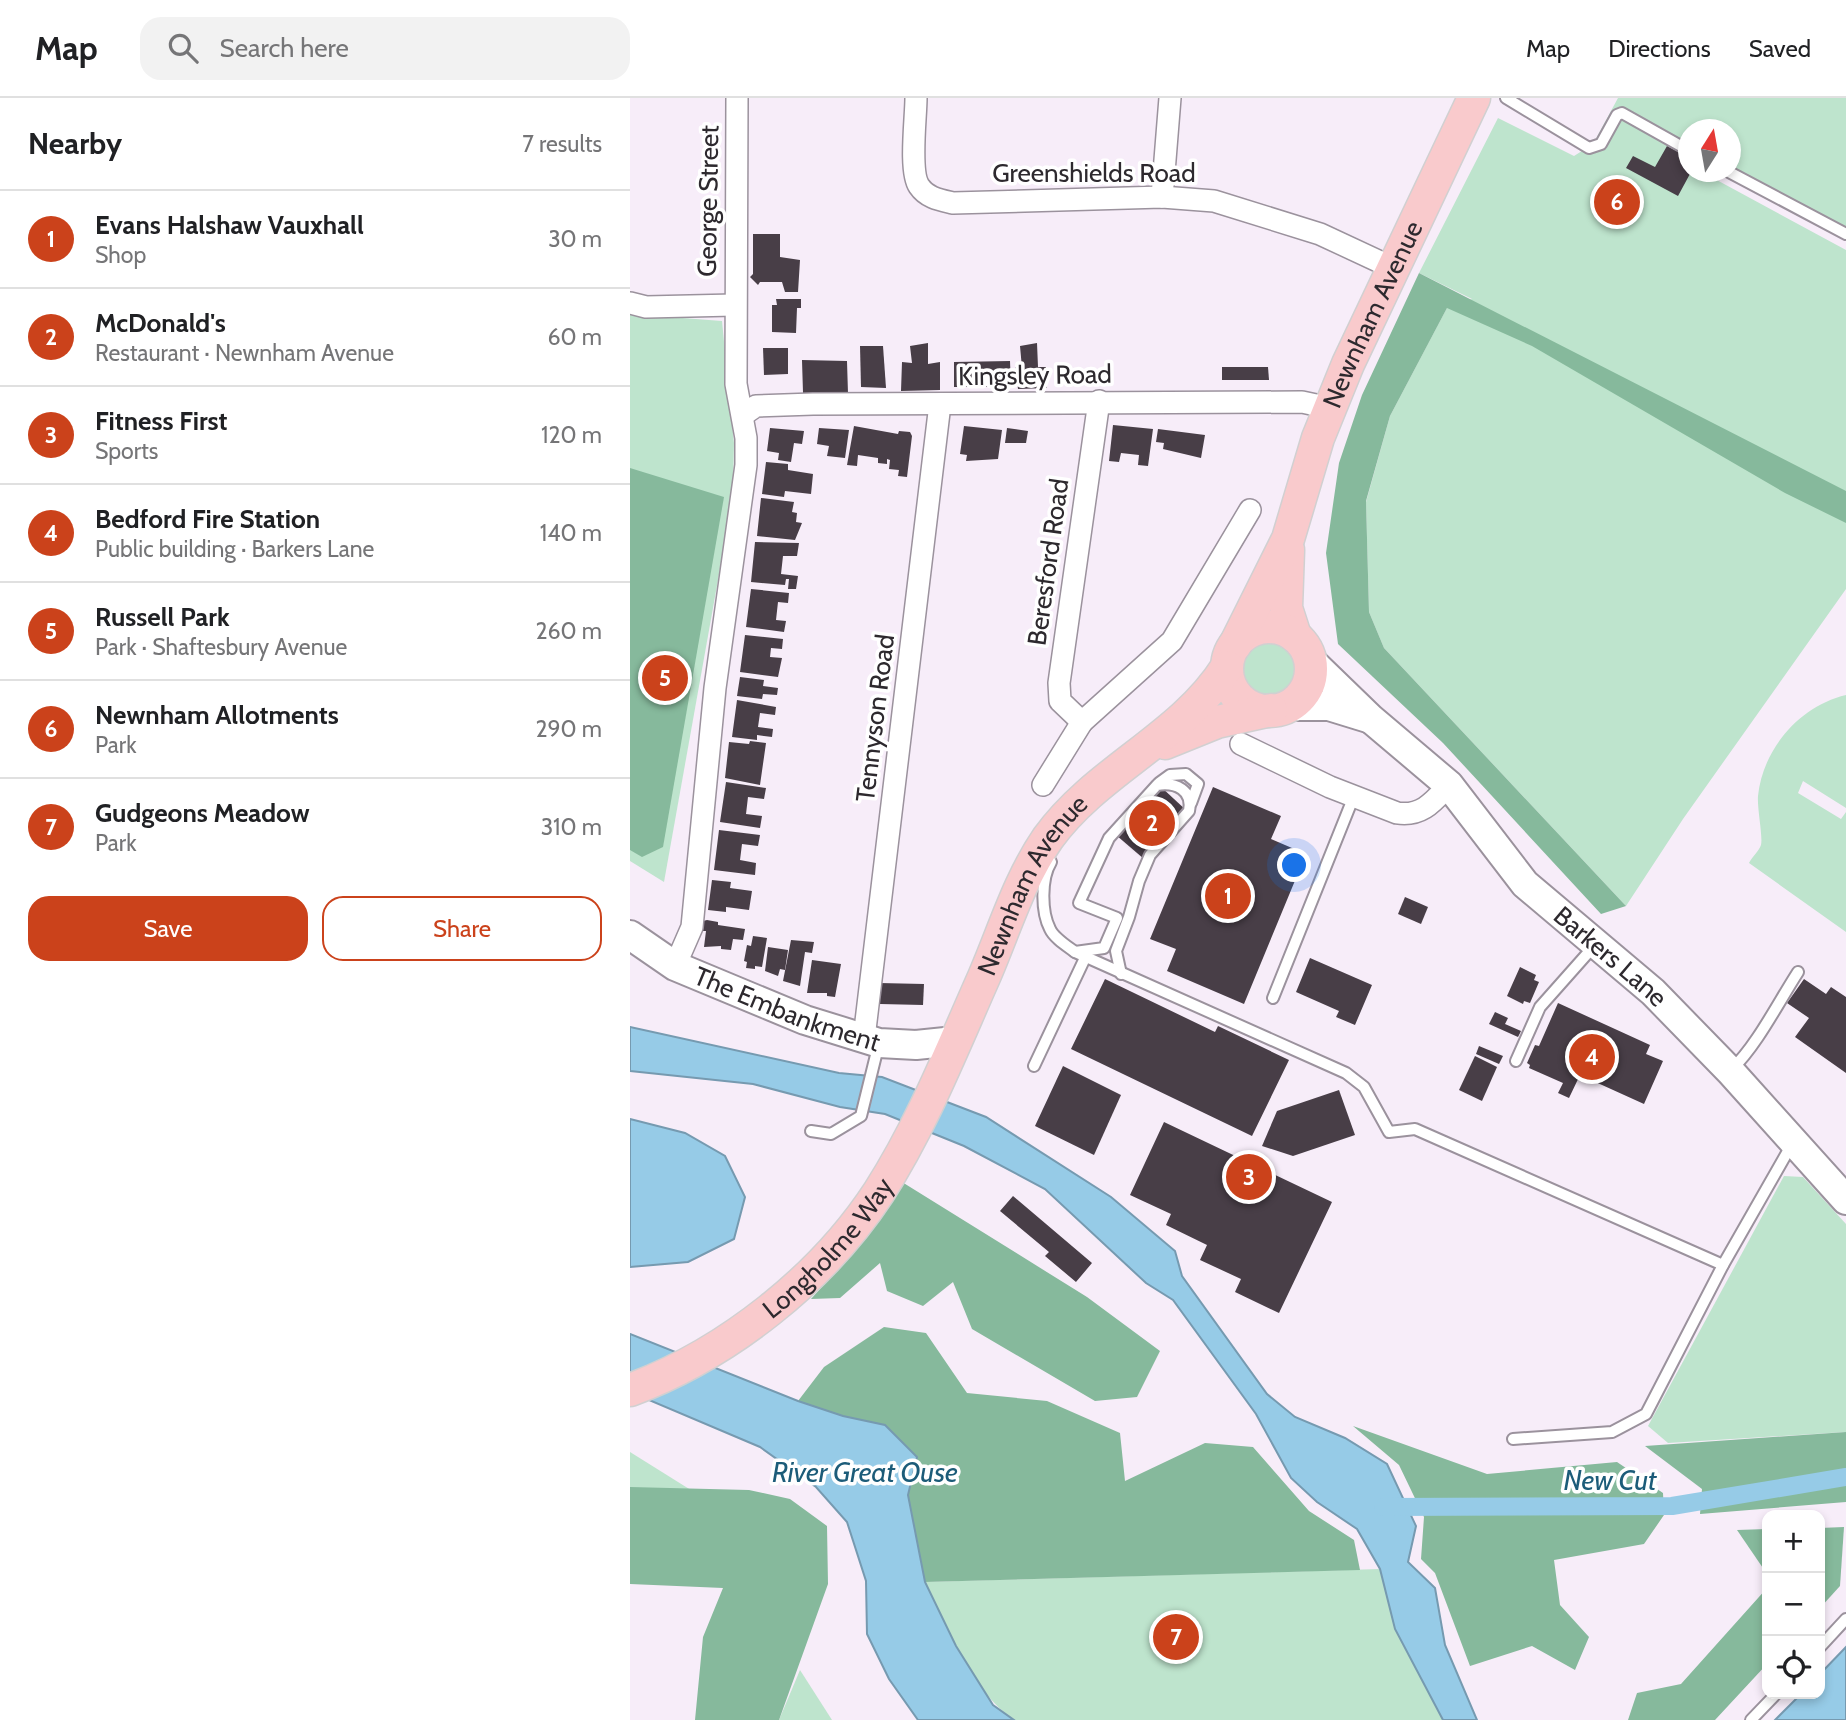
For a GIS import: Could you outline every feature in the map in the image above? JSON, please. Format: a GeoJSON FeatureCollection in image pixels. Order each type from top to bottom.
{"type":"FeatureCollection","features":[{"type":"Feature","properties":{"kind":"main road","name":"Newnham Avenue"},"geometry":{"type":"LineString","coordinates":[[955,1041],[1029,870],[1064,818],[1092,789],[1141,752],[1208,695],[1231,656],[1288,539],[1308,466],[1330,408],[1393,268],[1475,98]]}},
{"type":"Feature","properties":{"kind":"main road","name":"Newnham Avenue"},"geometry":{"type":"LineString","coordinates":[[1288,539],[1286,608],[1302,648]]}},
{"type":"Feature","properties":{"kind":"main road"},"geometry":{"type":"LineString","coordinates":[[1263,627],[1275,627],[1302,648],[1309,681],[1305,691],[1280,708],[1249,705],[1240,698],[1228,678],[1231,656],[1244,635],[1263,627]]}},
{"type":"Feature","properties":{"kind":"main road","name":"Newnham Avenue"},"geometry":{"type":"LineString","coordinates":[[1141,752],[1217,722],[1280,708]]}},
{"type":"Feature","properties":{"kind":"main road","name":"Longholme Way"},"geometry":{"type":"LineString","coordinates":[[630,1390],[665,1376],[717,1346],[770,1307],[819,1264],[878,1193],[911,1136],[955,1041]]}},
{"type":"Feature","properties":{"kind":"street","name":"George Street"},"geometry":{"type":"LineString","coordinates":[[675,966],[692,927],[715,688],[746,464],[743,415],[736,391],[734,305],[737,98]]}},
{"type":"Feature","properties":{"kind":"street","name":"Greenshields Road"},"geometry":{"type":"LineString","coordinates":[[916,98],[915,170],[918,185],[934,199],[953,203],[1162,197],[1214,201],[1249,209],[1320,234],[1393,268]]}},
{"type":"Feature","properties":{"kind":"street"},"geometry":{"type":"LineString","coordinates":[[1162,197],[1170,98]]}},
{"type":"Feature","properties":{"kind":"street"},"geometry":{"type":"LineString","coordinates":[[630,303],[646,307],[734,305]]}},
{"type":"Feature","properties":{"kind":"street","name":"Kingsley Road"},"geometry":{"type":"LineString","coordinates":[[743,415],[756,406],[1099,401],[1302,402],[1330,408]]}},
{"type":"Feature","properties":{"kind":"street","name":"Beresford Road"},"geometry":{"type":"LineString","coordinates":[[1082,722],[1060,701],[1059,683],[1099,401]]}},
{"type":"Feature","properties":{"kind":"street","name":"Tennyson Road"},"geometry":{"type":"LineString","coordinates":[[872,1041],[940,404]]}},
{"type":"Feature","properties":{"kind":"street"},"geometry":{"type":"LineString","coordinates":[[1043,785],[1082,722],[1172,641],[1250,510]]}},
{"type":"Feature","properties":{"kind":"street","name":"Barkers Lane"},"geometry":{"type":"LineString","coordinates":[[1302,648],[1371,719],[1449,785],[1525,884],[1653,992],[1730,1071],[1846,1200]]}},
{"type":"Feature","properties":{"kind":"street","name":"Barkers Lane"},"geometry":{"type":"LineString","coordinates":[[1280,708],[1329,706],[1371,719]]}},
{"type":"Feature","properties":{"kind":"street"},"geometry":{"type":"LineString","coordinates":[[1241,744],[1354,796],[1407,814],[1423,810],[1449,785]]}},
{"type":"Feature","properties":{"kind":"street","name":"The Embankment"},"geometry":{"type":"LineString","coordinates":[[630,934],[675,966],[805,1020],[872,1041],[955,1041]]}},
{"type":"Feature","properties":{"kind":"lane"},"geometry":{"type":"LineString","coordinates":[[1506,98],[1589,148],[1601,144],[1616,114],[1622,113],[1678,144]]}},
{"type":"Feature","properties":{"kind":"lane"},"geometry":{"type":"LineString","coordinates":[[1741,178],[1846,234]]}},
{"type":"Feature","properties":{"kind":"lane"},"geometry":{"type":"LineString","coordinates":[[1034,1066],[1080,955],[1104,947],[1117,918],[1079,902],[1108,838],[1157,785],[1176,785],[1187,793],[1191,803],[1189,811],[1150,855],[1139,881],[1116,951],[1121,974]]}},
{"type":"Feature","properties":{"kind":"lane"},"geometry":{"type":"LineString","coordinates":[[1071,830],[1092,789]]}},
{"type":"Feature","properties":{"kind":"lane"},"geometry":{"type":"LineString","coordinates":[[1273,998],[1354,796]]}},
{"type":"Feature","properties":{"kind":"lane"},"geometry":{"type":"LineString","coordinates":[[1058,850],[1046,871],[1045,908],[1050,930],[1080,955],[1346,1073],[1364,1087],[1388,1132],[1415,1129],[1723,1265]]}},
{"type":"Feature","properties":{"kind":"lane"},"geometry":{"type":"LineString","coordinates":[[1516,1061],[1540,1007],[1597,943]]}},
{"type":"Feature","properties":{"kind":"lane"},"geometry":{"type":"LineString","coordinates":[[1730,1071],[1750,1052],[1757,1034],[1798,972]]}},
{"type":"Feature","properties":{"kind":"lane"},"geometry":{"type":"LineString","coordinates":[[811,1131],[831,1133],[861,1116],[872,1076],[872,1041]]}},
{"type":"Feature","properties":{"kind":"lane"},"geometry":{"type":"LineString","coordinates":[[1513,1439],[1612,1432],[1639,1419],[1654,1402],[1723,1265],[1793,1142]]}},
{"type":"Feature","properties":{"kind":"lane"},"geometry":{"type":"LineString","coordinates":[[1825,1642],[1846,1619]]}},
{"type":"Feature","properties":{"kind":"lane"},"geometry":{"type":"LineString","coordinates":[[1751,1720],[1771,1699]]}},
{"type":"Feature","properties":{"kind":"green space"},"geometry":{"type":"Polygon","coordinates":[[[1618,98],[1846,98],[1846,232],[1741,176],[1741,119],[1678,119],[1678,182],[1720,182],[1846,250],[1846,589],[1683,819],[1626,906],[1384,648],[1369,612],[1366,502],[1390,416],[1448,306],[1472,299],[1419,273],[1498,118],[1574,156],[1593,144],[1618,98]]]}},
{"type":"Feature","properties":{"kind":"green space"},"geometry":{"type":"Polygon","coordinates":[[[1419,273],[1846,491],[1846,523],[1785,493],[1532,346],[1447,308],[1390,416],[1366,501],[1369,612],[1384,648],[1626,906],[1601,914],[1443,743],[1338,644],[1326,553],[1339,463],[1362,395],[1419,273]]]}},
{"type":"Feature","properties":{"kind":"green space"},"geometry":{"type":"Polygon","coordinates":[[[630,314],[722,321],[734,443],[733,496],[664,882],[630,861],[630,314]]]}},
{"type":"Feature","properties":{"kind":"green space"},"geometry":{"type":"Polygon","coordinates":[[[630,468],[724,497],[663,847],[642,857],[630,850],[630,468]]]}},
{"type":"Feature","properties":{"kind":"green space"},"geometry":{"type":"Polygon","coordinates":[[[1269,641],[1288,649],[1296,668],[1288,687],[1269,695],[1250,687],[1242,668],[1250,649],[1269,641]]]}},
{"type":"Feature","properties":{"kind":"green space"},"geometry":{"type":"Polygon","coordinates":[[[1846,695],[1846,808],[1803,781],[1798,793],[1841,819],[1846,812],[1846,932],[1749,863],[1761,845],[1758,796],[1761,778],[1776,746],[1799,719],[1829,701],[1846,695]]]}},
{"type":"Feature","properties":{"kind":"green space"},"geometry":{"type":"Polygon","coordinates":[[[1784,1176],[1803,1177],[1846,1224],[1846,1432],[1668,1443],[1648,1426],[1784,1176]]]}},
{"type":"Feature","properties":{"kind":"green space"},"geometry":{"type":"Polygon","coordinates":[[[902,1182],[1087,1297],[1160,1351],[1137,1397],[1095,1401],[972,1329],[953,1282],[923,1306],[887,1291],[880,1263],[840,1298],[811,1299],[865,1239],[902,1182]]]}},
{"type":"Feature","properties":{"kind":"green space"},"geometry":{"type":"Polygon","coordinates":[[[884,1327],[926,1333],[967,1393],[1047,1401],[1120,1433],[1125,1481],[1205,1443],[1253,1447],[1309,1511],[1354,1540],[1360,1570],[925,1582],[908,1495],[917,1457],[885,1425],[843,1416],[798,1401],[824,1367],[884,1327]]]}},
{"type":"Feature","properties":{"kind":"green space"},"geometry":{"type":"Polygon","coordinates":[[[1353,1426],[1487,1474],[1617,1462],[1663,1493],[1664,1515],[1644,1544],[1554,1560],[1560,1605],[1589,1637],[1575,1670],[1532,1646],[1470,1666],[1435,1573],[1421,1559],[1424,1517],[1399,1465],[1353,1426]]]}},
{"type":"Feature","properties":{"kind":"green space"},"geometry":{"type":"Polygon","coordinates":[[[1846,1432],[1846,1502],[1700,1514],[1702,1489],[1645,1446],[1846,1432]]]}},
{"type":"Feature","properties":{"kind":"green space"},"geometry":{"type":"Polygon","coordinates":[[[630,1452],[718,1507],[630,1505],[630,1452]]]}},
{"type":"Feature","properties":{"kind":"green space"},"geometry":{"type":"Polygon","coordinates":[[[630,1487],[749,1490],[790,1499],[827,1526],[828,1584],[779,1720],[695,1720],[703,1637],[723,1588],[630,1584],[630,1487]]]}},
{"type":"Feature","properties":{"kind":"green space"},"geometry":{"type":"Polygon","coordinates":[[[1844,1527],[1840,1586],[1825,1602],[1825,1573],[1825,1528],[1844,1527]]]}},
{"type":"Feature","properties":{"kind":"green space"},"geometry":{"type":"Polygon","coordinates":[[[1762,1529],[1762,1567],[1737,1530],[1762,1529]]]}},
{"type":"Feature","properties":{"kind":"green space"},"geometry":{"type":"Polygon","coordinates":[[[1380,1569],[1395,1629],[1443,1720],[1014,1720],[998,1707],[973,1675],[952,1639],[925,1582],[1380,1569]]]}},
{"type":"Feature","properties":{"kind":"green space"},"geometry":{"type":"Polygon","coordinates":[[[1762,1594],[1762,1669],[1715,1720],[1628,1720],[1637,1693],[1681,1684],[1762,1594]]]}},
{"type":"Feature","properties":{"kind":"green space"},"geometry":{"type":"Polygon","coordinates":[[[800,1670],[832,1720],[779,1720],[800,1670]]]}},
{"type":"Feature","properties":{"kind":"water"},"geometry":{"type":"Polygon","coordinates":[[[630,1027],[839,1073],[882,1077],[986,1117],[1111,1197],[1175,1251],[1182,1276],[1267,1394],[1295,1417],[1345,1438],[1387,1464],[1416,1526],[1408,1562],[1435,1588],[1445,1645],[1477,1720],[1443,1720],[1395,1629],[1380,1569],[1357,1529],[1317,1502],[1291,1478],[1256,1414],[1173,1300],[1146,1283],[1045,1189],[964,1146],[885,1114],[840,1107],[753,1084],[630,1071],[630,1027]]]}},
{"type":"Feature","properties":{"kind":"water"},"geometry":{"type":"Polygon","coordinates":[[[630,1119],[685,1133],[725,1156],[745,1197],[734,1239],[688,1262],[630,1267],[630,1119]]]}},
{"type":"Feature","properties":{"kind":"water","name":"River Great Ouse"},"geometry":{"type":"Polygon","coordinates":[[[630,1334],[798,1401],[843,1416],[885,1425],[917,1457],[908,1495],[925,1582],[956,1646],[993,1705],[1014,1720],[918,1720],[889,1679],[867,1634],[866,1581],[847,1522],[816,1487],[760,1447],[630,1392],[630,1334]]]}},
{"type":"Feature","properties":{"kind":"water"},"geometry":{"type":"Polygon","coordinates":[[[1846,1647],[1846,1720],[1775,1720],[1796,1699],[1825,1699],[1825,1669],[1846,1647]]]}},
{"type":"Feature","properties":{"kind":"building"},"geometry":{"type":"Polygon","coordinates":[[[1667,146],[1678,152],[1678,182],[1686,182],[1678,196],[1626,168],[1633,156],[1655,167],[1667,146]]]}},
{"type":"Feature","properties":{"kind":"building"},"geometry":{"type":"Polygon","coordinates":[[[753,234],[780,234],[780,257],[800,260],[798,292],[785,292],[782,282],[760,282],[758,285],[750,277],[753,274],[753,234]]]}},
{"type":"Feature","properties":{"kind":"building"},"geometry":{"type":"Polygon","coordinates":[[[776,299],[801,299],[801,308],[797,308],[796,333],[772,332],[772,305],[777,305],[776,299]]]}},
{"type":"Feature","properties":{"kind":"building"},"geometry":{"type":"Polygon","coordinates":[[[928,343],[928,364],[940,362],[940,390],[901,391],[902,362],[912,363],[910,346],[928,343]]]}},
{"type":"Feature","properties":{"kind":"building"},"geometry":{"type":"Polygon","coordinates":[[[1037,343],[1038,367],[1046,367],[1047,388],[1018,389],[1015,367],[1022,368],[1020,346],[1037,343]]]}},
{"type":"Feature","properties":{"kind":"building"},"geometry":{"type":"Polygon","coordinates":[[[860,346],[883,346],[886,388],[861,387],[860,346]]]}},
{"type":"Feature","properties":{"kind":"building"},"geometry":{"type":"Polygon","coordinates":[[[763,348],[788,348],[788,374],[764,375],[763,348]]]}},
{"type":"Feature","properties":{"kind":"building"},"geometry":{"type":"Polygon","coordinates":[[[802,360],[847,361],[848,394],[803,393],[802,360]]]}},
{"type":"Feature","properties":{"kind":"building"},"geometry":{"type":"Polygon","coordinates":[[[1010,361],[1011,387],[954,387],[954,362],[1010,361]]]}},
{"type":"Feature","properties":{"kind":"building"},"geometry":{"type":"Polygon","coordinates":[[[1222,367],[1268,367],[1269,380],[1222,380],[1222,367]]]}},
{"type":"Feature","properties":{"kind":"building"},"geometry":{"type":"Polygon","coordinates":[[[1113,425],[1153,429],[1148,466],[1138,465],[1139,455],[1121,453],[1119,462],[1109,461],[1113,425]]]}},
{"type":"Feature","properties":{"kind":"building"},"geometry":{"type":"Polygon","coordinates":[[[854,426],[898,434],[899,431],[910,432],[912,436],[907,477],[898,476],[899,470],[889,469],[890,460],[887,459],[887,464],[878,463],[878,458],[858,455],[857,466],[847,465],[854,426]]]}},
{"type":"Feature","properties":{"kind":"building"},"geometry":{"type":"Polygon","coordinates":[[[964,426],[1002,430],[998,459],[966,461],[967,455],[960,454],[964,426]]]}},
{"type":"Feature","properties":{"kind":"building"},"geometry":{"type":"Polygon","coordinates":[[[770,428],[804,431],[802,444],[794,443],[791,462],[778,460],[779,453],[767,451],[770,428]]]}},
{"type":"Feature","properties":{"kind":"building"},"geometry":{"type":"Polygon","coordinates":[[[819,428],[849,430],[845,458],[827,456],[829,446],[817,444],[819,428]]]}},
{"type":"Feature","properties":{"kind":"building"},"geometry":{"type":"Polygon","coordinates":[[[1007,428],[1028,431],[1026,443],[1005,443],[1007,428]]]}},
{"type":"Feature","properties":{"kind":"building"},"geometry":{"type":"Polygon","coordinates":[[[1158,429],[1205,435],[1201,458],[1163,449],[1164,443],[1156,442],[1158,429]]]}},
{"type":"Feature","properties":{"kind":"building"},"geometry":{"type":"Polygon","coordinates":[[[766,462],[788,464],[788,470],[813,474],[811,494],[785,491],[784,497],[762,494],[766,462]]]}},
{"type":"Feature","properties":{"kind":"building"},"geometry":{"type":"Polygon","coordinates":[[[761,498],[794,502],[792,512],[797,513],[796,522],[802,523],[795,540],[757,536],[761,498]]]}},
{"type":"Feature","properties":{"kind":"building"},"geometry":{"type":"Polygon","coordinates":[[[755,542],[799,543],[797,556],[783,556],[781,574],[798,576],[796,589],[788,589],[789,579],[786,579],[785,585],[751,582],[755,542]]]}},
{"type":"Feature","properties":{"kind":"building"},"geometry":{"type":"Polygon","coordinates":[[[751,589],[789,593],[788,603],[778,602],[776,620],[786,621],[784,632],[746,627],[751,589]]]}},
{"type":"Feature","properties":{"kind":"building"},"geometry":{"type":"Polygon","coordinates":[[[745,635],[783,639],[782,649],[771,648],[770,657],[782,658],[778,677],[740,672],[745,635]]]}},
{"type":"Feature","properties":{"kind":"building"},"geometry":{"type":"Polygon","coordinates":[[[740,677],[764,680],[763,686],[778,688],[777,695],[763,694],[762,699],[737,696],[740,677]]]}},
{"type":"Feature","properties":{"kind":"building"},"geometry":{"type":"Polygon","coordinates":[[[737,700],[776,707],[775,715],[760,713],[758,727],[773,729],[772,737],[757,735],[757,740],[732,737],[737,700]]]}},
{"type":"Feature","properties":{"kind":"building"},"geometry":{"type":"Polygon","coordinates":[[[750,741],[766,743],[760,785],[725,778],[729,742],[749,744],[750,741]]]}},
{"type":"Feature","properties":{"kind":"building"},"geometry":{"type":"Polygon","coordinates":[[[726,782],[766,788],[764,799],[748,797],[746,814],[762,816],[760,828],[720,822],[726,782]]]}},
{"type":"Feature","properties":{"kind":"building"},"geometry":{"type":"Polygon","coordinates":[[[1160,786],[1187,811],[1144,859],[1116,835],[1160,786]]]}},
{"type":"Feature","properties":{"kind":"building"},"geometry":{"type":"Polygon","coordinates":[[[1213,787],[1281,816],[1271,839],[1306,854],[1244,1004],[1167,971],[1176,949],[1150,939],[1213,787]]]}},
{"type":"Feature","properties":{"kind":"building"},"geometry":{"type":"Polygon","coordinates":[[[719,830],[760,835],[758,846],[742,844],[740,860],[756,863],[755,875],[714,870],[719,830]]]}},
{"type":"Feature","properties":{"kind":"building"},"geometry":{"type":"Polygon","coordinates":[[[712,880],[731,882],[730,888],[752,891],[749,910],[726,907],[726,912],[708,910],[712,880]]]}},
{"type":"Feature","properties":{"kind":"building"},"geometry":{"type":"Polygon","coordinates":[[[1405,897],[1428,907],[1421,924],[1398,914],[1405,897]]]}},
{"type":"Feature","properties":{"kind":"building"},"geometry":{"type":"Polygon","coordinates":[[[703,921],[718,922],[718,925],[745,929],[743,940],[733,939],[731,950],[721,949],[721,946],[704,947],[706,931],[702,931],[703,921]]]}},
{"type":"Feature","properties":{"kind":"building"},"geometry":{"type":"Polygon","coordinates":[[[753,936],[767,938],[762,967],[755,966],[755,969],[746,968],[747,962],[744,961],[747,945],[751,946],[753,936]]]}},
{"type":"Feature","properties":{"kind":"building"},"geometry":{"type":"Polygon","coordinates":[[[791,940],[814,942],[812,953],[805,952],[800,986],[783,981],[791,940]]]}},
{"type":"Feature","properties":{"kind":"building"},"geometry":{"type":"Polygon","coordinates":[[[768,947],[788,950],[785,970],[780,969],[778,976],[765,971],[768,947]]]}},
{"type":"Feature","properties":{"kind":"building"},"geometry":{"type":"Polygon","coordinates":[[[1310,958],[1372,985],[1355,1025],[1336,1017],[1339,1011],[1296,992],[1310,958]]]}},
{"type":"Feature","properties":{"kind":"building"},"geometry":{"type":"Polygon","coordinates":[[[812,960],[841,964],[835,997],[827,996],[827,993],[807,993],[812,960]]]}},
{"type":"Feature","properties":{"kind":"building"},"geometry":{"type":"Polygon","coordinates":[[[1520,967],[1536,975],[1534,980],[1539,982],[1530,1003],[1524,1001],[1523,1004],[1507,996],[1520,967]]]}},
{"type":"Feature","properties":{"kind":"building"},"geometry":{"type":"Polygon","coordinates":[[[1105,979],[1215,1032],[1218,1026],[1289,1060],[1252,1136],[1071,1049],[1105,979]]]}},
{"type":"Feature","properties":{"kind":"building"},"geometry":{"type":"Polygon","coordinates":[[[1804,979],[1826,994],[1831,987],[1846,997],[1846,1073],[1795,1037],[1809,1018],[1787,1003],[1804,979]]]}},
{"type":"Feature","properties":{"kind":"building"},"geometry":{"type":"Polygon","coordinates":[[[879,983],[924,984],[923,1005],[880,1004],[879,983]]]}},
{"type":"Feature","properties":{"kind":"building"},"geometry":{"type":"Polygon","coordinates":[[[1558,1003],[1650,1045],[1646,1054],[1663,1061],[1644,1104],[1580,1075],[1569,1098],[1558,1093],[1563,1083],[1529,1068],[1527,1063],[1535,1045],[1539,1046],[1558,1003]]]}},
{"type":"Feature","properties":{"kind":"building"},"geometry":{"type":"Polygon","coordinates":[[[1495,1012],[1508,1018],[1505,1024],[1521,1031],[1518,1037],[1489,1024],[1495,1012]]]}},
{"type":"Feature","properties":{"kind":"building"},"geometry":{"type":"Polygon","coordinates":[[[1479,1046],[1503,1056],[1499,1064],[1476,1054],[1479,1046]]]}},
{"type":"Feature","properties":{"kind":"building"},"geometry":{"type":"Polygon","coordinates":[[[1475,1056],[1497,1067],[1482,1101],[1459,1090],[1475,1056]]]}},
{"type":"Feature","properties":{"kind":"building"},"geometry":{"type":"Polygon","coordinates":[[[1063,1066],[1121,1095],[1094,1155],[1035,1126],[1063,1066]]]}},
{"type":"Feature","properties":{"kind":"building"},"geometry":{"type":"Polygon","coordinates":[[[1339,1090],[1355,1135],[1293,1156],[1262,1146],[1277,1111],[1339,1090]]]}},
{"type":"Feature","properties":{"kind":"building"},"geometry":{"type":"Polygon","coordinates":[[[1164,1122],[1332,1202],[1279,1313],[1235,1292],[1241,1279],[1200,1260],[1207,1245],[1166,1225],[1171,1214],[1130,1195],[1164,1122]]]}},
{"type":"Feature","properties":{"kind":"building"},"geometry":{"type":"Polygon","coordinates":[[[1013,1196],[1092,1263],[1076,1282],[1045,1256],[1049,1252],[1000,1211],[1013,1196]]]}},
{"type":"Feature","properties":{"kind":"waterway","name":"New Cut"},"geometry":{"type":"LineString","coordinates":[[1383,1507],[1672,1506],[1846,1477]]}},
{"type":"Feature","properties":{"kind":"place","name":"Newnham Allotments"},"geometry":{"type":"Point","coordinates":[1617,202]}},
{"type":"Feature","properties":{"kind":"place","name":"Russell Park"},"geometry":{"type":"Point","coordinates":[665,678]}},
{"type":"Feature","properties":{"kind":"place","name":"McDonald's"},"geometry":{"type":"Point","coordinates":[1152,823]}},
{"type":"Feature","properties":{"kind":"place","name":"Evans Halshaw Vauxhall"},"geometry":{"type":"Point","coordinates":[1228,896]}},
{"type":"Feature","properties":{"kind":"place","name":"Bedford Fire Station"},"geometry":{"type":"Point","coordinates":[1592,1057]}},
{"type":"Feature","properties":{"kind":"place","name":"Fitness First"},"geometry":{"type":"Point","coordinates":[1249,1177]}},
{"type":"Feature","properties":{"kind":"place","name":"Gudgeons Meadow"},"geometry":{"type":"Point","coordinates":[1176,1637]}}]}
